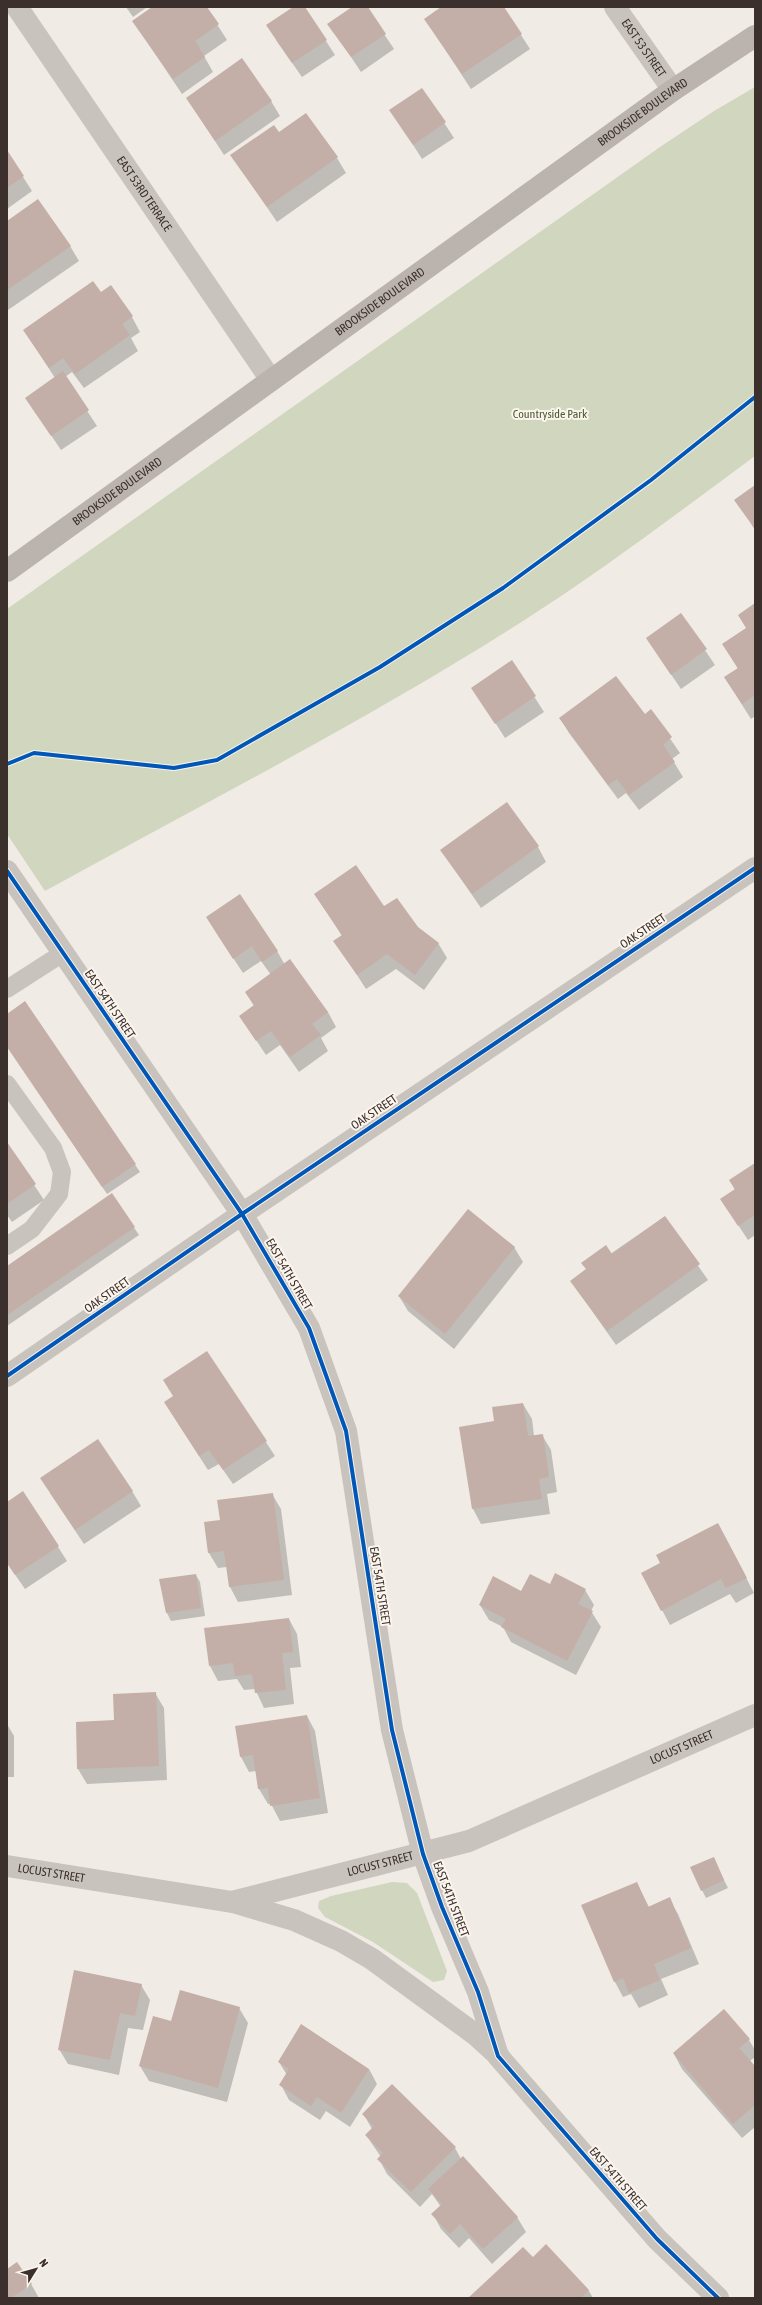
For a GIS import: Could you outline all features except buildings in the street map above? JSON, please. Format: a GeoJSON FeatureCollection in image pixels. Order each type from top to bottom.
{"type":"FeatureCollection","features":[{"type":"Feature","properties":{"kind":"main road","name":"BROOKSIDE BOULEVARD"},"geometry":{"type":"LineString","coordinates":[[7,571],[673,90],[755,36]]}},
{"type":"Feature","properties":{"kind":"street","name":"EAST 53RD TERRACE"},"geometry":{"type":"LineString","coordinates":[[17,7],[271,380]]}},
{"type":"Feature","properties":{"kind":"street","name":"EAST 53 STREET"},"geometry":{"type":"LineString","coordinates":[[615,7],[673,90]]}},
{"type":"Feature","properties":{"kind":"street","name":"OAK STREET"},"geometry":{"type":"LineString","coordinates":[[7,1376],[242,1214],[755,868]]}},
{"type":"Feature","properties":{"kind":"street","name":"EAST 54TH STREET"},"geometry":{"type":"LineString","coordinates":[[7,871],[242,1214],[309,1328],[346,1431],[392,1730],[423,1854],[442,1907],[478,1992],[498,2056]]}},
{"type":"Feature","properties":{"kind":"street","name":"LOCUST STREET"},"geometry":{"type":"LineString","coordinates":[[7,1866],[232,1902],[469,1841],[755,1715]]}},
{"type":"Feature","properties":{"kind":"street","name":"EAST 54TH STREET"},"geometry":{"type":"LineString","coordinates":[[232,1902],[294,1920],[341,1941],[372,1959],[476,2035],[498,2056],[652,2233],[718,2298]]}},
{"type":"Feature","properties":{"kind":"lane"},"geometry":{"type":"LineString","coordinates":[[7,989],[63,953]]}},
{"type":"Feature","properties":{"kind":"lane"},"geometry":{"type":"LineString","coordinates":[[7,1084],[53,1148],[62,1172],[59,1194],[32,1229],[7,1246]]}},
{"type":"Feature","properties":{"kind":"green space","name":"Countryside Park"},"geometry":{"type":"Polygon","coordinates":[[[755,87],[755,456],[582,582],[465,657],[286,760],[45,891],[7,834],[7,609],[660,147],[714,111],[755,87]]]}},
{"type":"Feature","properties":{"kind":"green space"},"geometry":{"type":"Polygon","coordinates":[[[392,1882],[407,1883],[417,1893],[447,1971],[444,1980],[433,1982],[373,1942],[325,1917],[318,1908],[319,1901],[331,1896],[392,1882]]]}},
{"type":"Feature","properties":{"kind":"cycle path"},"geometry":{"type":"LineString","coordinates":[[7,764],[34,753],[174,768],[217,760],[380,667],[503,588],[651,480],[755,397]]}},
{"type":"Feature","properties":{"kind":"cycle path"},"geometry":{"type":"LineString","coordinates":[[7,1376],[242,1214],[755,868]]}},
{"type":"Feature","properties":{"kind":"cycle path"},"geometry":{"type":"LineString","coordinates":[[7,871],[242,1214],[309,1328],[346,1431],[392,1730],[423,1854],[442,1907],[478,1992],[498,2056],[657,2239],[718,2298]]}}]}
